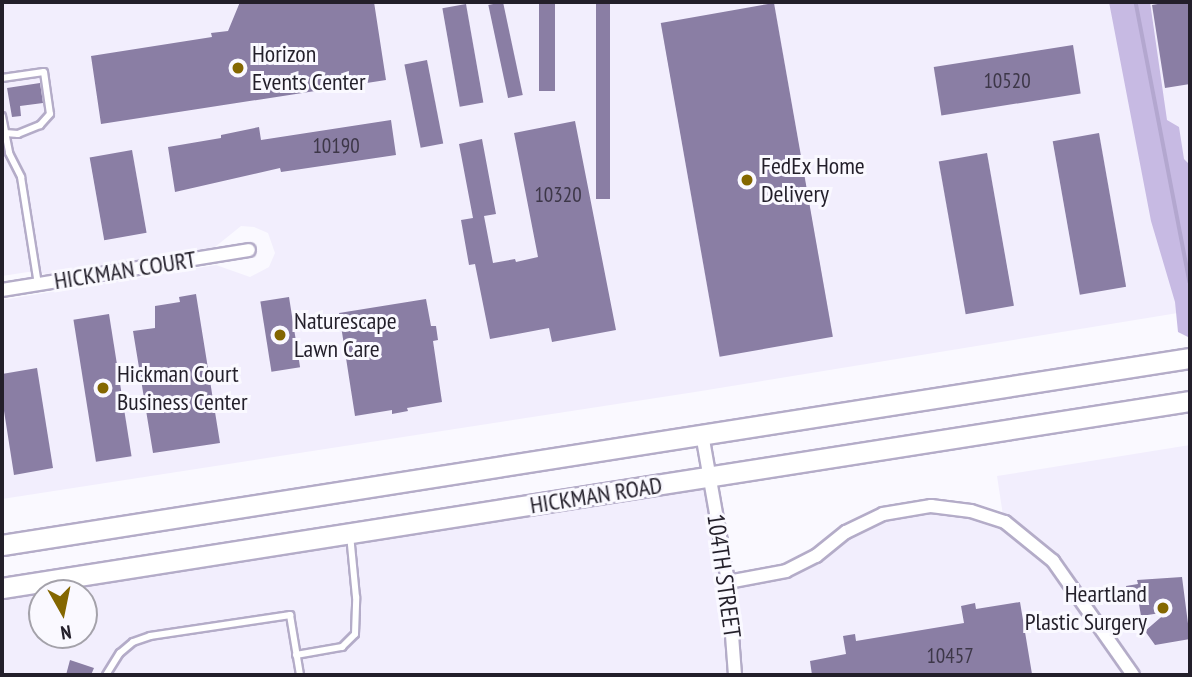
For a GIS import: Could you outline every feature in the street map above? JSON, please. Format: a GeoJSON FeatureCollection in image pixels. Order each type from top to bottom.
{"type":"FeatureCollection","features":[{"type":"Feature","properties":{"kind":"main road","name":"HICKMAN ROAD"},"geometry":{"type":"LineString","coordinates":[[2,545],[1190,358]]}},
{"type":"Feature","properties":{"kind":"main road","name":"HICKMAN ROAD"},"geometry":{"type":"LineString","coordinates":[[2,588],[1190,401]]}},
{"type":"Feature","properties":{"kind":"street","name":"HICKMAN COURT"},"geometry":{"type":"LineString","coordinates":[[2,290],[249,250]]}},
{"type":"Feature","properties":{"kind":"street","name":"104TH STREET"},"geometry":{"type":"LineString","coordinates":[[702,434],[728,582],[735,675]]}},
{"type":"Feature","properties":{"kind":"street"},"geometry":{"type":"LineString","coordinates":[[728,582],[786,571],[816,556],[862,523],[899,509],[931,506],[971,511],[1005,522],[1052,561],[1133,675]]}},
{"type":"Feature","properties":{"kind":"lane"},"geometry":{"type":"LineString","coordinates":[[2,78],[44,72],[50,114],[40,125],[18,134],[5,133]]}},
{"type":"Feature","properties":{"kind":"lane"},"geometry":{"type":"LineString","coordinates":[[2,116],[9,153],[21,177],[37,284]]}},
{"type":"Feature","properties":{"kind":"lane"},"geometry":{"type":"LineString","coordinates":[[296,655],[342,647],[355,634],[356,597],[349,534]]}},
{"type":"Feature","properties":{"kind":"lane"},"geometry":{"type":"LineString","coordinates":[[106,675],[120,653],[133,642],[150,636],[289,615],[300,675]]}},
{"type":"Feature","properties":{"kind":"shaded area"},"geometry":{"type":"Polygon","coordinates":[[[2,2],[1190,2],[1190,311],[695,392],[2,499],[2,300],[216,265],[250,277],[269,267],[275,253],[268,233],[254,227],[241,226],[215,247],[49,274],[28,272],[2,276],[2,2]]]}},
{"type":"Feature","properties":{"kind":"shaded area"},"geometry":{"type":"Polygon","coordinates":[[[1109,2],[1150,2],[1167,120],[1179,127],[1184,159],[1190,165],[1190,338],[1178,332],[1175,302],[1151,221],[1109,2]]]}},
{"type":"Feature","properties":{"kind":"shaded area"},"geometry":{"type":"Polygon","coordinates":[[[1190,445],[1190,675],[2,675],[2,588],[28,584],[28,649],[98,649],[98,579],[59,579],[709,477],[728,582],[786,571],[862,523],[931,506],[1004,522],[997,476],[1190,445]]]}},
{"type":"Feature","properties":{"kind":"building","name":"Horizon Events Center"},"geometry":{"type":"Polygon","coordinates":[[[240,2],[374,2],[386,80],[101,124],[91,56],[212,37],[211,33],[228,31],[240,2]]]}},
{"type":"Feature","properties":{"kind":"building"},"geometry":{"type":"Polygon","coordinates":[[[503,2],[523,95],[508,98],[488,5],[503,2]]]}},
{"type":"Feature","properties":{"kind":"building"},"geometry":{"type":"Polygon","coordinates":[[[539,2],[555,2],[555,91],[539,91],[539,2]]]}},
{"type":"Feature","properties":{"kind":"building"},"geometry":{"type":"Polygon","coordinates":[[[596,2],[610,2],[610,199],[596,199],[596,2]]]}},
{"type":"Feature","properties":{"kind":"building"},"geometry":{"type":"Polygon","coordinates":[[[1190,2],[1190,84],[1165,88],[1152,5],[1190,2]]]}},
{"type":"Feature","properties":{"kind":"building","name":"FedEx Home Delivery"},"geometry":{"type":"Polygon","coordinates":[[[774,3],[833,337],[720,357],[661,23],[774,3]]]}},
{"type":"Feature","properties":{"kind":"building"},"geometry":{"type":"Polygon","coordinates":[[[466,4],[483,102],[460,107],[442,8],[466,4]]]}},
{"type":"Feature","properties":{"kind":"building"},"geometry":{"type":"Polygon","coordinates":[[[1073,45],[1081,93],[941,115],[934,67],[1073,45]]]}},
{"type":"Feature","properties":{"kind":"building"},"geometry":{"type":"Polygon","coordinates":[[[427,60],[443,143],[421,148],[404,64],[427,60]]]}},
{"type":"Feature","properties":{"kind":"building"},"geometry":{"type":"Polygon","coordinates":[[[40,83],[43,103],[20,106],[21,116],[12,117],[7,88],[40,83]]]}},
{"type":"Feature","properties":{"kind":"building"},"geometry":{"type":"Polygon","coordinates":[[[391,120],[396,155],[281,172],[280,168],[175,192],[168,147],[221,138],[221,135],[259,127],[261,140],[391,120]]]}},
{"type":"Feature","properties":{"kind":"building"},"geometry":{"type":"Polygon","coordinates":[[[575,121],[616,330],[552,342],[549,328],[490,339],[475,264],[469,265],[461,220],[473,218],[459,144],[482,139],[496,214],[484,216],[493,263],[515,259],[516,262],[538,257],[514,133],[575,121]]]}},
{"type":"Feature","properties":{"kind":"building"},"geometry":{"type":"Polygon","coordinates":[[[1099,133],[1126,287],[1080,295],[1053,141],[1099,133]]]}},
{"type":"Feature","properties":{"kind":"building"},"geometry":{"type":"Polygon","coordinates":[[[132,150],[147,233],[104,240],[90,157],[132,150]]]}},
{"type":"Feature","properties":{"kind":"building"},"geometry":{"type":"Polygon","coordinates":[[[987,153],[1014,306],[966,314],[939,162],[987,153]]]}},
{"type":"Feature","properties":{"kind":"building"},"geometry":{"type":"Polygon","coordinates":[[[196,294],[220,443],[153,453],[133,331],[155,328],[155,306],[180,302],[179,297],[196,294]]]}},
{"type":"Feature","properties":{"kind":"building","name":"Naturescape Lawn Care"},"geometry":{"type":"Polygon","coordinates":[[[289,297],[300,367],[271,372],[260,302],[289,297]]]}},
{"type":"Feature","properties":{"kind":"building"},"geometry":{"type":"Polygon","coordinates":[[[426,299],[431,326],[436,326],[438,340],[433,341],[442,402],[407,408],[408,411],[392,414],[392,410],[355,416],[339,313],[426,299]]]}},
{"type":"Feature","properties":{"kind":"building","name":"Hickman Court Business Center"},"geometry":{"type":"Polygon","coordinates":[[[109,314],[132,456],[96,462],[73,320],[109,314]]]}},
{"type":"Feature","properties":{"kind":"building"},"geometry":{"type":"Polygon","coordinates":[[[37,368],[53,468],[14,475],[2,398],[2,374],[37,368]]]}},
{"type":"Feature","properties":{"kind":"building","name":"Heartland Plastic Surgery"},"geometry":{"type":"Polygon","coordinates":[[[1182,577],[1190,639],[1155,645],[1145,631],[1167,612],[1141,616],[1138,598],[1128,600],[1126,586],[1138,584],[1137,580],[1182,577]]]}},
{"type":"Feature","properties":{"kind":"building"},"geometry":{"type":"Polygon","coordinates":[[[1020,602],[1032,674],[812,675],[810,661],[846,654],[843,636],[855,634],[856,641],[964,623],[961,606],[975,603],[976,609],[1020,602]]]}},
{"type":"Feature","properties":{"kind":"building"},"geometry":{"type":"Polygon","coordinates":[[[70,660],[94,668],[91,675],[66,675],[70,660]]]}},
{"type":"Feature","properties":{"kind":"waterway"},"geometry":{"type":"LineString","coordinates":[[1136,2],[1190,282]]}},
{"type":"Feature","properties":{"kind":"place","name":"Horizon Events Center"},"geometry":{"type":"Point","coordinates":[238,68]}},
{"type":"Feature","properties":{"kind":"place","name":"FedEx Home Delivery"},"geometry":{"type":"Point","coordinates":[747,180]}},
{"type":"Feature","properties":{"kind":"place","name":"Naturescape Lawn Care"},"geometry":{"type":"Point","coordinates":[280,335]}},
{"type":"Feature","properties":{"kind":"place","name":"Hickman Court Business Center"},"geometry":{"type":"Point","coordinates":[103,388]}},
{"type":"Feature","properties":{"kind":"place","name":"Heartland Plastic Surgery"},"geometry":{"type":"Point","coordinates":[1163,608]}}]}
